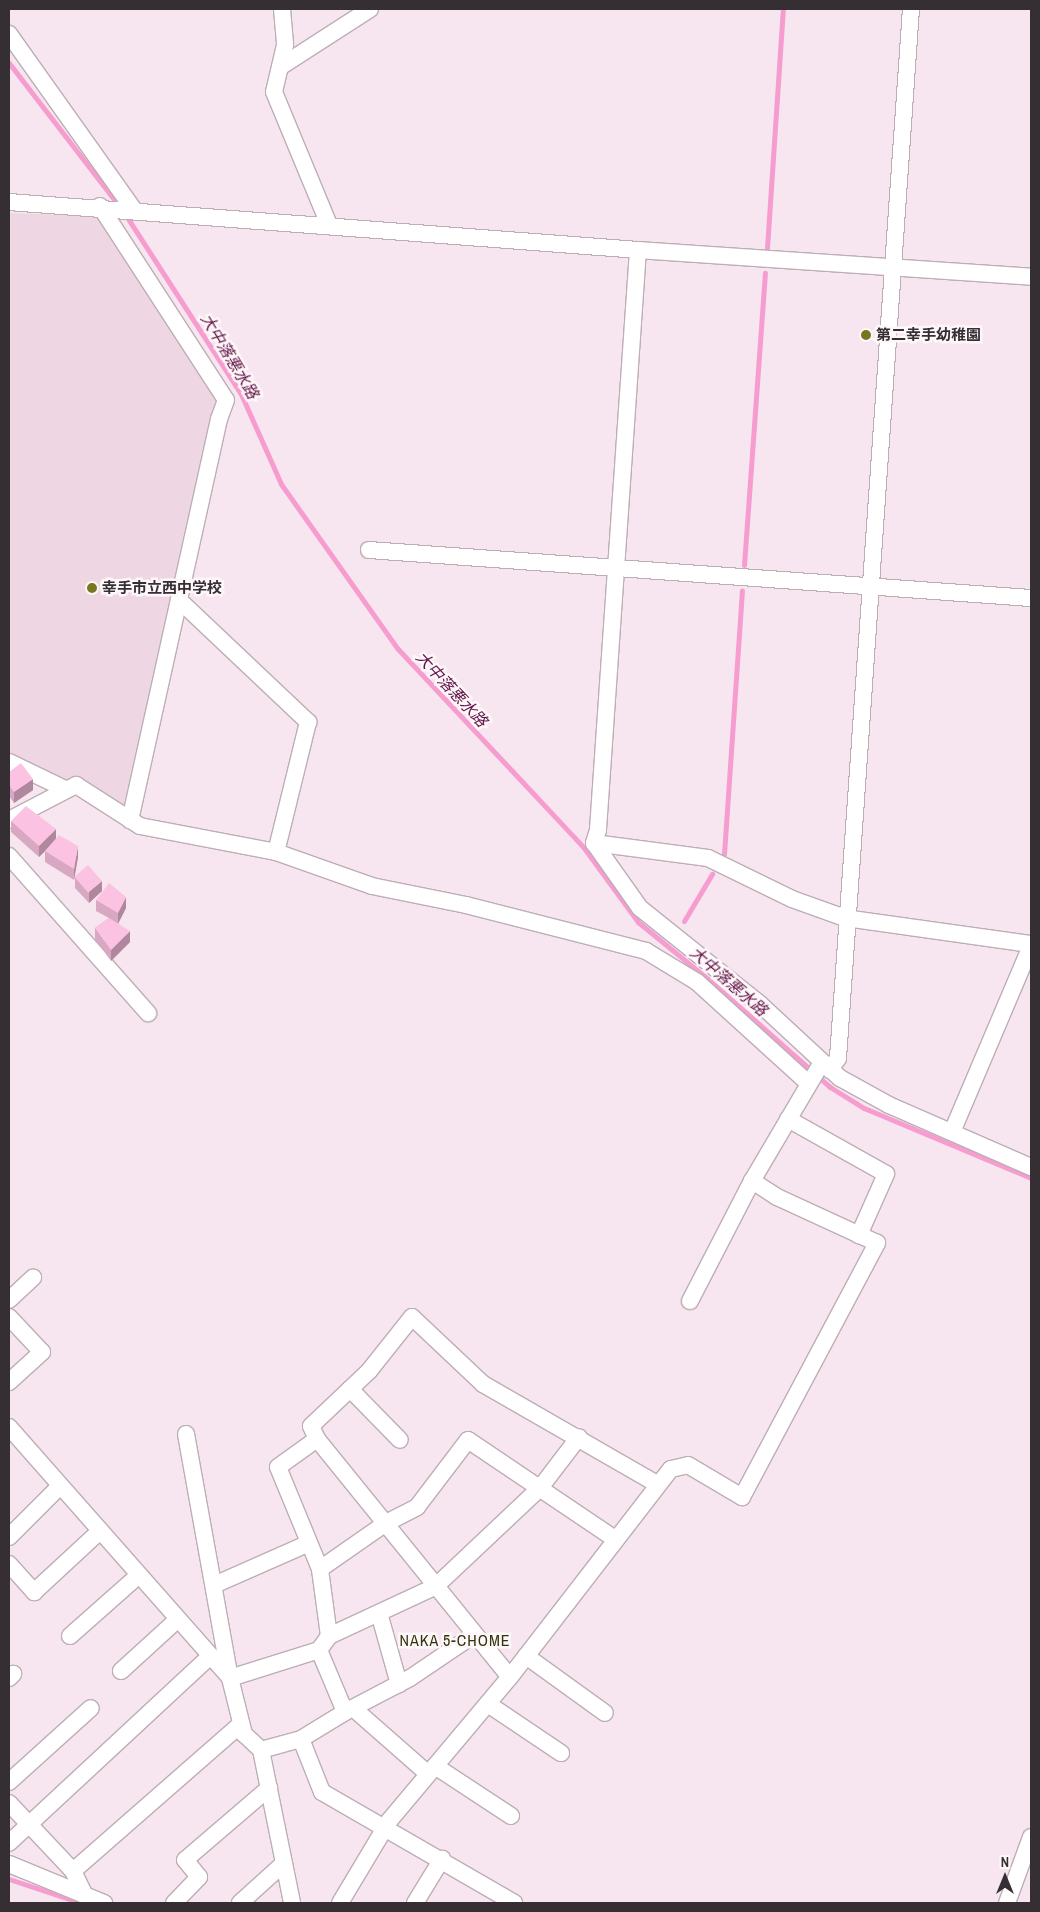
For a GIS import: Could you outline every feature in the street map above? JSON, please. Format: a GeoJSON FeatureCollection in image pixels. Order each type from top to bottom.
{"type":"FeatureCollection","features":[{"type":"Feature","properties":{"kind":"street"},"geometry":{"type":"LineString","coordinates":[[282,9],[285,45],[274,92],[329,226]]}},
{"type":"Feature","properties":{"kind":"street"},"geometry":{"type":"LineString","coordinates":[[280,67],[370,9]]}},
{"type":"Feature","properties":{"kind":"street"},"geometry":{"type":"LineString","coordinates":[[690,1301],[752,1181],[809,1082],[823,1066],[838,1058],[845,918],[911,9]]}},
{"type":"Feature","properties":{"kind":"street"},"geometry":{"type":"LineString","coordinates":[[9,34],[134,210]]}},
{"type":"Feature","properties":{"kind":"street"},"geometry":{"type":"LineString","coordinates":[[9,202],[105,207],[638,250],[1031,277]]}},
{"type":"Feature","properties":{"kind":"street"},"geometry":{"type":"LineString","coordinates":[[105,207],[226,400],[219,419],[130,820]]}},
{"type":"Feature","properties":{"kind":"street"},"geometry":{"type":"LineString","coordinates":[[594,844],[598,830],[638,250]]}},
{"type":"Feature","properties":{"kind":"street"},"geometry":{"type":"LineString","coordinates":[[369,550],[1031,598]]}},
{"type":"Feature","properties":{"kind":"street"},"geometry":{"type":"LineString","coordinates":[[179,600],[308,722],[276,852]]}},
{"type":"Feature","properties":{"kind":"street"},"geometry":{"type":"LineString","coordinates":[[9,762],[65,789]]}},
{"type":"Feature","properties":{"kind":"street"},"geometry":{"type":"LineString","coordinates":[[9,820],[65,789],[76,785],[140,826],[190,838],[276,852],[372,886],[466,905],[658,956],[697,982],[809,1082]]}},
{"type":"Feature","properties":{"kind":"street"},"geometry":{"type":"LineString","coordinates":[[594,844],[708,858],[792,900],[845,918],[1031,945],[952,1132]]}},
{"type":"Feature","properties":{"kind":"street"},"geometry":{"type":"LineString","coordinates":[[594,844],[640,908],[760,1004],[823,1066],[889,1105],[1031,1167]]}},
{"type":"Feature","properties":{"kind":"street"},"geometry":{"type":"LineString","coordinates":[[9,856],[148,1013]]}},
{"type":"Feature","properties":{"kind":"street"},"geometry":{"type":"LineString","coordinates":[[788,1119],[886,1174],[859,1235]]}},
{"type":"Feature","properties":{"kind":"street"},"geometry":{"type":"LineString","coordinates":[[340,1903],[385,1827],[510,1677],[657,1484],[671,1469],[688,1465],[742,1497],[876,1243],[777,1197],[752,1181]]}},
{"type":"Feature","properties":{"kind":"street"},"geometry":{"type":"LineString","coordinates":[[9,1300],[33,1278]]}},
{"type":"Feature","properties":{"kind":"street"},"geometry":{"type":"LineString","coordinates":[[9,1317],[42,1352],[9,1382]]}},
{"type":"Feature","properties":{"kind":"street"},"geometry":{"type":"LineString","coordinates":[[510,1677],[316,1439],[311,1426],[369,1371],[412,1318],[483,1384],[580,1437],[657,1484]]}},
{"type":"Feature","properties":{"kind":"street"},"geometry":{"type":"LineString","coordinates":[[350,1389],[400,1440]]}},
{"type":"Feature","properties":{"kind":"street"},"geometry":{"type":"LineString","coordinates":[[9,1427],[230,1678]]}},
{"type":"Feature","properties":{"kind":"street"},"geometry":{"type":"LineString","coordinates":[[186,1434],[230,1678],[244,1734],[261,1750],[292,1903]]}},
{"type":"Feature","properties":{"kind":"street"},"geometry":{"type":"LineString","coordinates":[[230,1678],[320,1650],[329,1636],[436,1586],[540,1488],[580,1437]]}},
{"type":"Feature","properties":{"kind":"street"},"geometry":{"type":"LineString","coordinates":[[316,1439],[278,1467],[307,1544],[320,1568],[329,1636]]}},
{"type":"Feature","properties":{"kind":"street"},"geometry":{"type":"LineString","coordinates":[[320,1568],[386,1524],[417,1507],[468,1440],[615,1539]]}},
{"type":"Feature","properties":{"kind":"street"},"geometry":{"type":"LineString","coordinates":[[9,1537],[60,1486]]}},
{"type":"Feature","properties":{"kind":"street"},"geometry":{"type":"LineString","coordinates":[[9,1564],[34,1592],[100,1531]]}},
{"type":"Feature","properties":{"kind":"street"},"geometry":{"type":"LineString","coordinates":[[214,1585],[307,1544]]}},
{"type":"Feature","properties":{"kind":"street"},"geometry":{"type":"LineString","coordinates":[[70,1636],[139,1575]]}},
{"type":"Feature","properties":{"kind":"street"},"geometry":{"type":"LineString","coordinates":[[379,1613],[399,1684]]}},
{"type":"Feature","properties":{"kind":"street"},"geometry":{"type":"LineString","coordinates":[[121,1671],[178,1619]]}},
{"type":"Feature","properties":{"kind":"street"},"geometry":{"type":"LineString","coordinates":[[261,1750],[301,1739],[349,1710],[399,1684],[475,1634]]}},
{"type":"Feature","properties":{"kind":"street"},"geometry":{"type":"LineString","coordinates":[[320,1650],[349,1710],[432,1770],[511,1816]]}},
{"type":"Feature","properties":{"kind":"street"},"geometry":{"type":"LineString","coordinates":[[9,1843],[27,1823],[210,1656]]}},
{"type":"Feature","properties":{"kind":"street"},"geometry":{"type":"LineString","coordinates":[[526,1656],[605,1713]]}},
{"type":"Feature","properties":{"kind":"street"},"geometry":{"type":"LineString","coordinates":[[488,1704],[561,1753]]}},
{"type":"Feature","properties":{"kind":"street"},"geometry":{"type":"LineString","coordinates":[[9,1782],[91,1708]]}},
{"type":"Feature","properties":{"kind":"street"},"geometry":{"type":"LineString","coordinates":[[73,1871],[241,1724]]}},
{"type":"Feature","properties":{"kind":"street"},"geometry":{"type":"LineString","coordinates":[[301,1739],[322,1792],[442,1859],[514,1903]]}},
{"type":"Feature","properties":{"kind":"street"},"geometry":{"type":"LineString","coordinates":[[174,1903],[199,1877],[185,1860],[269,1788]]}},
{"type":"Feature","properties":{"kind":"street"},"geometry":{"type":"LineString","coordinates":[[9,1803],[73,1871],[85,1896]]}},
{"type":"Feature","properties":{"kind":"street"},"geometry":{"type":"LineString","coordinates":[[1007,1903],[1031,1837]]}},
{"type":"Feature","properties":{"kind":"street"},"geometry":{"type":"LineString","coordinates":[[415,1903],[442,1859]]}},
{"type":"Feature","properties":{"kind":"street"},"geometry":{"type":"LineString","coordinates":[[240,1903],[284,1863]]}},
{"type":"Feature","properties":{"kind":"street"},"geometry":{"type":"LineString","coordinates":[[9,1864],[104,1903]]}},
{"type":"Feature","properties":{"kind":"shaded area","name":"幸手市立西中学校"},"geometry":{"type":"Polygon","coordinates":[[[9,213],[99,216],[217,394],[129,809],[9,753],[9,213]]]}},
{"type":"Feature","properties":{"kind":"building"},"geometry":{"type":"Polygon","coordinates":[[[21,763],[33,779],[14,792],[9,785],[9,772],[21,763]]]}},
{"type":"Feature","properties":{"kind":"building"},"geometry":{"type":"Polygon","coordinates":[[[26,806],[56,829],[39,846],[11,821],[26,806]]]}},
{"type":"Feature","properties":{"kind":"building"},"geometry":{"type":"Polygon","coordinates":[[[59,835],[78,846],[74,869],[45,851],[59,835]]]}},
{"type":"Feature","properties":{"kind":"building"},"geometry":{"type":"Polygon","coordinates":[[[88,865],[102,881],[88,893],[74,877],[88,865]]]}},
{"type":"Feature","properties":{"kind":"building"},"geometry":{"type":"Polygon","coordinates":[[[109,883],[126,897],[118,913],[96,900],[109,883]]]}},
{"type":"Feature","properties":{"kind":"building"},"geometry":{"type":"Polygon","coordinates":[[[109,918],[130,931],[111,950],[95,928],[109,918]]]}},
{"type":"Feature","properties":{"kind":"waterway"},"geometry":{"type":"LineString","coordinates":[[767,248],[783,9]]}},
{"type":"Feature","properties":{"kind":"waterway","name":"大中落悪水路"},"geometry":{"type":"LineString","coordinates":[[9,63],[120,207]]}},
{"type":"Feature","properties":{"kind":"waterway","name":"大中落悪水路"},"geometry":{"type":"LineString","coordinates":[[125,214],[241,394],[281,484],[398,649],[584,848],[638,922],[708,979],[830,1087],[864,1108],[1031,1178]]}},
{"type":"Feature","properties":{"kind":"waterway"},"geometry":{"type":"LineString","coordinates":[[744,565],[765,273]]}},
{"type":"Feature","properties":{"kind":"waterway"},"geometry":{"type":"LineString","coordinates":[[724,854],[742,591]]}},
{"type":"Feature","properties":{"kind":"waterway"},"geometry":{"type":"LineString","coordinates":[[684,921],[712,874]]}},
{"type":"Feature","properties":{"kind":"waterway"},"geometry":{"type":"LineString","coordinates":[[9,1879],[81,1903]]}},
{"type":"Feature","properties":{"kind":"place","name":"第二幸手幼稚園"},"geometry":{"type":"Point","coordinates":[866,335]}},
{"type":"Feature","properties":{"kind":"place","name":"幸手市立西中学校"},"geometry":{"type":"Point","coordinates":[92,588]}},
{"type":"Feature","properties":{"kind":"district","name":"NAKA 5-CHOME"},"geometry":{"type":"Point","coordinates":[455,1640]}}]}
